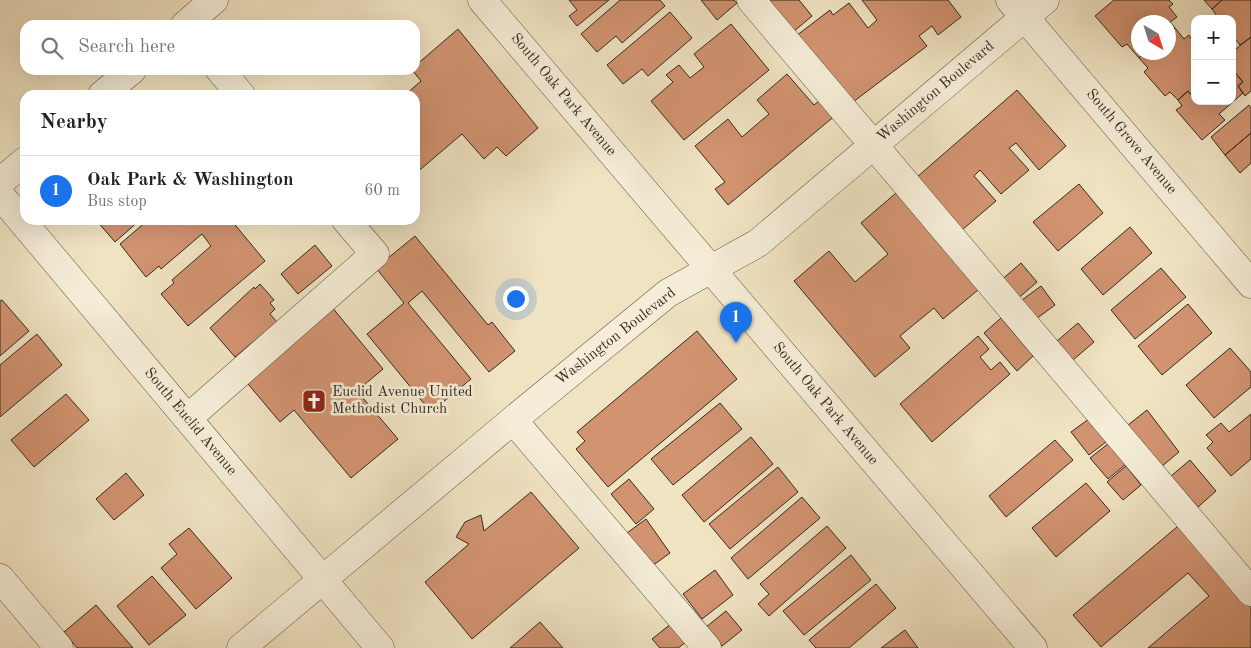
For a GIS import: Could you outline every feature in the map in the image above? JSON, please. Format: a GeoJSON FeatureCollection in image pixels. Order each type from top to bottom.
{"type":"FeatureCollection","features":[{"type":"Feature","properties":{"kind":"street"},"geometry":{"type":"LineString","coordinates":[[191,20],[214,0]]}},
{"type":"Feature","properties":{"kind":"street","name":"South Oak Park Avenue"},"geometry":{"type":"LineString","coordinates":[[482,0],[1033,648]]}},
{"type":"Feature","properties":{"kind":"street"},"geometry":{"type":"LineString","coordinates":[[751,0],[1251,592]]}},
{"type":"Feature","properties":{"kind":"street","name":"Washington Boulevard"},"geometry":{"type":"LineString","coordinates":[[241,648],[668,293],[758,242],[874,145],[1027,6]]}},
{"type":"Feature","properties":{"kind":"street","name":"South Grove Avenue"},"geometry":{"type":"LineString","coordinates":[[1027,6],[1251,284]]}},
{"type":"Feature","properties":{"kind":"street"},"geometry":{"type":"LineString","coordinates":[[108,90],[126,75]]}},
{"type":"Feature","properties":{"kind":"street"},"geometry":{"type":"LineString","coordinates":[[224,75],[237,90]]}},
{"type":"Feature","properties":{"kind":"street"},"geometry":{"type":"LineString","coordinates":[[0,182],[20,164]]}},
{"type":"Feature","properties":{"kind":"street","name":"South Euclid Avenue"},"geometry":{"type":"LineString","coordinates":[[0,196],[20,220]]}},
{"type":"Feature","properties":{"kind":"street","name":"South Euclid Avenue"},"geometry":{"type":"LineString","coordinates":[[25,225],[380,648]]}},
{"type":"Feature","properties":{"kind":"street"},"geometry":{"type":"LineString","coordinates":[[188,418],[375,254],[350,225]]}},
{"type":"Feature","properties":{"kind":"street"},"geometry":{"type":"LineString","coordinates":[[513,420],[707,648]]}},
{"type":"Feature","properties":{"kind":"street"},"geometry":{"type":"LineString","coordinates":[[0,578],[59,648]]}},
{"type":"Feature","properties":{"kind":"building"},"geometry":{"type":"Polygon","coordinates":[[[569,0],[609,0],[577,26],[569,16],[577,10],[569,0]]]}},
{"type":"Feature","properties":{"kind":"building"},"geometry":{"type":"Polygon","coordinates":[[[620,0],[660,0],[665,6],[622,43],[616,36],[597,52],[581,34],[620,0]]]}},
{"type":"Feature","properties":{"kind":"building"},"geometry":{"type":"Polygon","coordinates":[[[701,0],[734,0],[737,3],[717,20],[701,0]]]}},
{"type":"Feature","properties":{"kind":"building"},"geometry":{"type":"Polygon","coordinates":[[[766,0],[799,0],[812,16],[793,32],[766,0]]]}},
{"type":"Feature","properties":{"kind":"building"},"geometry":{"type":"Polygon","coordinates":[[[862,0],[948,0],[961,17],[938,35],[932,26],[919,36],[927,46],[849,105],[796,36],[830,10],[833,15],[849,3],[868,28],[877,20],[862,0]]]}},
{"type":"Feature","properties":{"kind":"building"},"geometry":{"type":"Polygon","coordinates":[[[1114,0],[1169,0],[1173,4],[1169,7],[1175,15],[1131,15],[1131,49],[1127,44],[1122,47],[1095,16],[1114,0]]]}},
{"type":"Feature","properties":{"kind":"building"},"geometry":{"type":"Polygon","coordinates":[[[1204,0],[1222,0],[1212,9],[1204,0]]]}},
{"type":"Feature","properties":{"kind":"building"},"geometry":{"type":"Polygon","coordinates":[[[1222,0],[1251,0],[1251,37],[1240,45],[1236,40],[1236,15],[1216,15],[1212,9],[1222,0]]]}},
{"type":"Feature","properties":{"kind":"building"},"geometry":{"type":"Polygon","coordinates":[[[670,12],[692,38],[648,76],[642,69],[623,84],[607,65],[670,12]]]}},
{"type":"Feature","properties":{"kind":"building"},"geometry":{"type":"Polygon","coordinates":[[[731,24],[769,70],[684,140],[651,101],[673,82],[666,75],[679,65],[690,78],[704,67],[694,54],[731,24]]]}},
{"type":"Feature","properties":{"kind":"building"},"geometry":{"type":"Polygon","coordinates":[[[458,29],[538,128],[506,156],[497,147],[484,159],[462,134],[420,170],[420,90],[411,90],[421,81],[416,75],[420,75],[420,62],[458,29]]]}},
{"type":"Feature","properties":{"kind":"building"},"geometry":{"type":"Polygon","coordinates":[[[1176,29],[1184,39],[1189,35],[1191,38],[1191,95],[1188,91],[1178,100],[1170,92],[1165,96],[1144,72],[1148,68],[1141,60],[1176,60],[1176,29]]]}},
{"type":"Feature","properties":{"kind":"building"},"geometry":{"type":"Polygon","coordinates":[[[1251,37],[1251,91],[1245,96],[1238,86],[1243,82],[1236,74],[1236,49],[1251,37]]]}},
{"type":"Feature","properties":{"kind":"building"},"geometry":{"type":"Polygon","coordinates":[[[787,74],[814,105],[823,98],[837,114],[728,205],[715,189],[725,182],[695,146],[728,119],[742,137],[769,114],[757,100],[787,74]]]}},
{"type":"Feature","properties":{"kind":"building"},"geometry":{"type":"Polygon","coordinates":[[[1236,74],[1243,82],[1238,86],[1243,93],[1236,99],[1236,74]]]}},
{"type":"Feature","properties":{"kind":"building"},"geometry":{"type":"Polygon","coordinates":[[[1017,90],[1066,146],[1039,170],[1016,143],[1009,148],[1029,170],[1001,194],[980,170],[974,176],[996,201],[962,230],[917,177],[1017,90]]]}},
{"type":"Feature","properties":{"kind":"building"},"geometry":{"type":"Polygon","coordinates":[[[1188,91],[1191,95],[1191,105],[1229,105],[1219,114],[1225,120],[1202,140],[1176,110],[1182,106],[1178,100],[1188,91]]]}},
{"type":"Feature","properties":{"kind":"building"},"geometry":{"type":"Polygon","coordinates":[[[1249,105],[1251,108],[1251,133],[1225,155],[1211,137],[1249,105]]]}},
{"type":"Feature","properties":{"kind":"building"},"geometry":{"type":"Polygon","coordinates":[[[1251,133],[1251,163],[1240,173],[1225,155],[1251,133]]]}},
{"type":"Feature","properties":{"kind":"building"},"geometry":{"type":"Polygon","coordinates":[[[1079,184],[1103,213],[1058,251],[1033,222],[1079,184]]]}},
{"type":"Feature","properties":{"kind":"building"},"geometry":{"type":"Polygon","coordinates":[[[896,193],[978,290],[943,319],[934,308],[900,336],[910,348],[875,377],[794,281],[829,251],[855,282],[888,254],[861,223],[896,193]]]}},
{"type":"Feature","properties":{"kind":"building"},"geometry":{"type":"Polygon","coordinates":[[[100,225],[134,225],[115,242],[100,225]]]}},
{"type":"Feature","properties":{"kind":"building"},"geometry":{"type":"Polygon","coordinates":[[[142,225],[235,225],[265,261],[188,326],[161,294],[174,283],[172,280],[211,246],[202,234],[161,269],[159,266],[146,277],[120,244],[142,225]]]}},
{"type":"Feature","properties":{"kind":"building"},"geometry":{"type":"Polygon","coordinates":[[[1130,227],[1152,253],[1103,295],[1081,269],[1130,227]]]}},
{"type":"Feature","properties":{"kind":"building"},"geometry":{"type":"Polygon","coordinates":[[[415,236],[488,325],[492,322],[515,351],[489,372],[422,291],[408,303],[471,379],[431,412],[367,334],[404,303],[376,268],[415,236]]]}},
{"type":"Feature","properties":{"kind":"building"},"geometry":{"type":"Polygon","coordinates":[[[315,245],[332,266],[298,294],[281,274],[315,245]]]}},
{"type":"Feature","properties":{"kind":"building"},"geometry":{"type":"Polygon","coordinates":[[[1021,263],[1037,282],[1015,301],[999,282],[1021,263]]]}},
{"type":"Feature","properties":{"kind":"building"},"geometry":{"type":"Polygon","coordinates":[[[1161,268],[1186,297],[1135,339],[1111,310],[1161,268]]]}},
{"type":"Feature","properties":{"kind":"building"},"geometry":{"type":"Polygon","coordinates":[[[260,284],[274,300],[270,303],[275,309],[270,314],[277,322],[235,357],[210,328],[254,287],[255,289],[260,284]]]}},
{"type":"Feature","properties":{"kind":"building"},"geometry":{"type":"Polygon","coordinates":[[[1041,286],[1055,305],[1036,319],[1022,300],[1041,286]]]}},
{"type":"Feature","properties":{"kind":"building"},"geometry":{"type":"Polygon","coordinates":[[[2,300],[29,331],[0,356],[0,301],[2,300]]]}},
{"type":"Feature","properties":{"kind":"building"},"geometry":{"type":"Polygon","coordinates":[[[1188,304],[1212,333],[1162,375],[1138,346],[1188,304]]]}},
{"type":"Feature","properties":{"kind":"building","name":"Euclid Avenue United Methodist Church"},"geometry":{"type":"Polygon","coordinates":[[[331,306],[383,369],[357,391],[398,439],[351,478],[294,410],[280,422],[243,378],[331,306]]]}},
{"type":"Feature","properties":{"kind":"building"},"geometry":{"type":"Polygon","coordinates":[[[1001,318],[1033,356],[1017,371],[984,333],[1001,318]]]}},
{"type":"Feature","properties":{"kind":"building"},"geometry":{"type":"Polygon","coordinates":[[[1078,323],[1094,342],[1073,360],[1057,341],[1078,323]]]}},
{"type":"Feature","properties":{"kind":"building"},"geometry":{"type":"Polygon","coordinates":[[[697,331],[737,379],[608,487],[576,449],[585,441],[577,432],[697,331]]]}},
{"type":"Feature","properties":{"kind":"building"},"geometry":{"type":"Polygon","coordinates":[[[37,334],[62,365],[0,417],[0,365],[37,334]]]}},
{"type":"Feature","properties":{"kind":"building"},"geometry":{"type":"Polygon","coordinates":[[[978,336],[989,349],[980,357],[991,370],[1000,362],[1010,374],[932,442],[900,404],[978,336]]]}},
{"type":"Feature","properties":{"kind":"building"},"geometry":{"type":"Polygon","coordinates":[[[1230,348],[1251,372],[1251,387],[1214,418],[1186,385],[1230,348]]]}},
{"type":"Feature","properties":{"kind":"building"},"geometry":{"type":"Polygon","coordinates":[[[66,394],[89,420],[34,467],[11,440],[66,394]]]}},
{"type":"Feature","properties":{"kind":"building"},"geometry":{"type":"Polygon","coordinates":[[[720,403],[742,429],[673,485],[651,459],[720,403]]]}},
{"type":"Feature","properties":{"kind":"building"},"geometry":{"type":"Polygon","coordinates":[[[1147,410],[1179,452],[1161,467],[1128,425],[1147,410]]]}},
{"type":"Feature","properties":{"kind":"building"},"geometry":{"type":"Polygon","coordinates":[[[1251,414],[1251,459],[1231,476],[1207,448],[1213,442],[1206,435],[1221,423],[1229,432],[1251,414]]]}},
{"type":"Feature","properties":{"kind":"building"},"geometry":{"type":"Polygon","coordinates":[[[1093,416],[1110,439],[1089,455],[1071,432],[1093,416]]]}},
{"type":"Feature","properties":{"kind":"building"},"geometry":{"type":"Polygon","coordinates":[[[751,437],[773,464],[704,522],[682,495],[751,437]]]}},
{"type":"Feature","properties":{"kind":"building"},"geometry":{"type":"Polygon","coordinates":[[[1055,440],[1073,460],[1006,517],[989,496],[1055,440]]]}},
{"type":"Feature","properties":{"kind":"building"},"geometry":{"type":"Polygon","coordinates":[[[1109,443],[1126,464],[1108,479],[1090,458],[1109,443]]]}},
{"type":"Feature","properties":{"kind":"building"},"geometry":{"type":"Polygon","coordinates":[[[1190,460],[1216,491],[1198,507],[1171,476],[1190,460]]]}},
{"type":"Feature","properties":{"kind":"building"},"geometry":{"type":"Polygon","coordinates":[[[1126,466],[1141,485],[1123,500],[1107,482],[1126,466]]]}},
{"type":"Feature","properties":{"kind":"building"},"geometry":{"type":"Polygon","coordinates":[[[778,467],[798,492],[730,549],[709,524],[778,467]]]}},
{"type":"Feature","properties":{"kind":"building"},"geometry":{"type":"Polygon","coordinates":[[[126,473],[144,495],[114,520],[96,499],[126,473]]]}},
{"type":"Feature","properties":{"kind":"building"},"geometry":{"type":"Polygon","coordinates":[[[629,479],[654,509],[636,524],[611,494],[629,479]]]}},
{"type":"Feature","properties":{"kind":"building"},"geometry":{"type":"Polygon","coordinates":[[[1086,483],[1110,511],[1056,557],[1032,528],[1086,483]]]}},
{"type":"Feature","properties":{"kind":"building"},"geometry":{"type":"Polygon","coordinates":[[[531,492],[579,548],[472,639],[425,582],[469,544],[456,537],[465,522],[481,515],[484,531],[531,492]]]}},
{"type":"Feature","properties":{"kind":"building"},"geometry":{"type":"Polygon","coordinates":[[[802,497],[820,518],[748,579],[731,558],[802,497]]]}},
{"type":"Feature","properties":{"kind":"building"},"geometry":{"type":"Polygon","coordinates":[[[646,519],[670,553],[652,566],[627,533],[646,519]]]}},
{"type":"Feature","properties":{"kind":"building"},"geometry":{"type":"Polygon","coordinates":[[[1184,521],[1251,600],[1251,648],[1148,648],[1209,596],[1188,573],[1101,647],[1073,615],[1184,521]]]}},
{"type":"Feature","properties":{"kind":"building"},"geometry":{"type":"Polygon","coordinates":[[[827,526],[846,548],[769,616],[758,604],[769,594],[760,584],[827,526]]]}},
{"type":"Feature","properties":{"kind":"building"},"geometry":{"type":"Polygon","coordinates":[[[189,528],[232,578],[196,609],[161,568],[177,554],[169,544],[189,528]]]}},
{"type":"Feature","properties":{"kind":"building"},"geometry":{"type":"Polygon","coordinates":[[[851,555],[871,580],[804,635],[783,611],[851,555]]]}},
{"type":"Feature","properties":{"kind":"building"},"geometry":{"type":"Polygon","coordinates":[[[715,570],[733,595],[702,619],[683,594],[715,570]]]}},
{"type":"Feature","properties":{"kind":"building"},"geometry":{"type":"Polygon","coordinates":[[[152,576],[186,615],[149,645],[117,606],[152,576]]]}},
{"type":"Feature","properties":{"kind":"building"},"geometry":{"type":"Polygon","coordinates":[[[876,584],[896,608],[849,648],[816,648],[809,640],[876,584]]]}},
{"type":"Feature","properties":{"kind":"building"},"geometry":{"type":"Polygon","coordinates":[[[96,605],[133,648],[77,648],[64,632],[96,605]]]}},
{"type":"Feature","properties":{"kind":"building"},"geometry":{"type":"Polygon","coordinates":[[[726,611],[742,630],[722,646],[706,627],[726,611]]]}},
{"type":"Feature","properties":{"kind":"building"},"geometry":{"type":"Polygon","coordinates":[[[540,622],[563,648],[510,648],[540,622]]]}},
{"type":"Feature","properties":{"kind":"building"},"geometry":{"type":"Polygon","coordinates":[[[672,623],[686,642],[678,648],[660,648],[652,639],[672,623]]]}},
{"type":"Feature","properties":{"kind":"building"},"geometry":{"type":"Polygon","coordinates":[[[905,630],[918,648],[881,648],[905,630]]]}},
{"type":"Feature","properties":{"kind":"place","name":"Oak Park & Washington"},"geometry":{"type":"Point","coordinates":[736,343]}},
{"type":"Feature","properties":{"kind":"place","name":"Euclid Avenue United Methodist Church"},"geometry":{"type":"Point","coordinates":[314,401]}}]}
